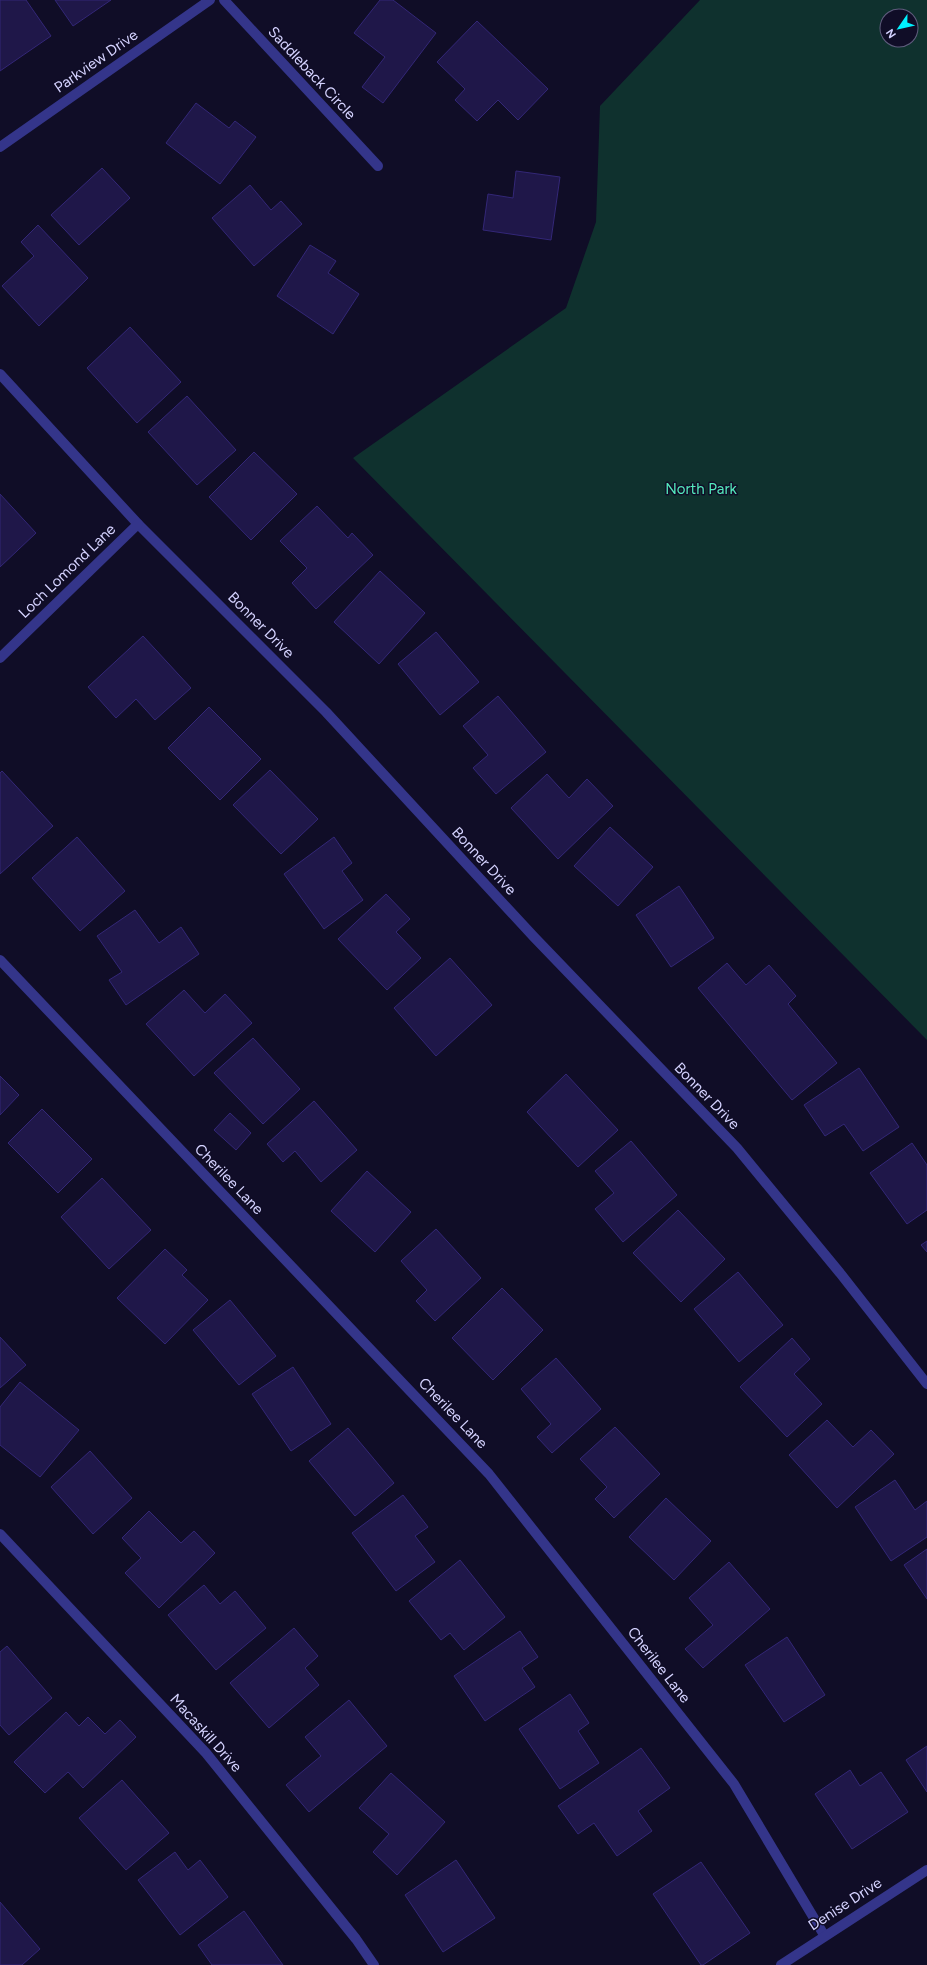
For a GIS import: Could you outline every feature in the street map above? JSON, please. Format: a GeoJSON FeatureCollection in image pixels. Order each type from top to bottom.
{"type":"FeatureCollection","features":[{"type":"Feature","properties":{"kind":"street","name":"Parkview Drive"},"geometry":{"type":"LineString","coordinates":[[0,147],[210,0]]}},
{"type":"Feature","properties":{"kind":"street","name":"Saddleback Circle"},"geometry":{"type":"LineString","coordinates":[[224,0],[378,166]]}},
{"type":"Feature","properties":{"kind":"street","name":"Bonner Drive"},"geometry":{"type":"LineString","coordinates":[[0,374],[138,524],[326,712],[534,937],[736,1148],[840,1272],[927,1384]]}},
{"type":"Feature","properties":{"kind":"street","name":"Loch Lomond Lane"},"geometry":{"type":"LineString","coordinates":[[0,658],[138,524]]}},
{"type":"Feature","properties":{"kind":"street","name":"Cherilee Lane"},"geometry":{"type":"LineString","coordinates":[[0,960],[489,1474],[734,1784],[824,1935]]}},
{"type":"Feature","properties":{"kind":"street","name":"Macaskill Drive"},"geometry":{"type":"LineString","coordinates":[[0,1534],[206,1753],[356,1939],[374,1965]]}},
{"type":"Feature","properties":{"kind":"street","name":"Denise Drive"},"geometry":{"type":"LineString","coordinates":[[781,1965],[824,1935],[927,1870]]}},
{"type":"Feature","properties":{"kind":"green space","name":"North Park"},"geometry":{"type":"Polygon","coordinates":[[[700,0],[927,0],[927,1040],[353,458],[566,308],[596,222],[600,106],[700,0]]]}},
{"type":"Feature","properties":{"kind":"building"},"geometry":{"type":"Polygon","coordinates":[[[0,0],[26,0],[51,36],[0,71],[0,0]]]}},
{"type":"Feature","properties":{"kind":"building"},"geometry":{"type":"Polygon","coordinates":[[[55,0],[111,0],[73,26],[55,0]]]}},
{"type":"Feature","properties":{"kind":"building"},"geometry":{"type":"Polygon","coordinates":[[[380,0],[393,0],[436,33],[383,103],[362,87],[385,57],[354,33],[380,0]]]}},
{"type":"Feature","properties":{"kind":"building"},"geometry":{"type":"Polygon","coordinates":[[[477,21],[548,89],[518,120],[498,100],[477,121],[455,100],[465,89],[437,62],[477,21]]]}},
{"type":"Feature","properties":{"kind":"building"},"geometry":{"type":"Polygon","coordinates":[[[196,103],[229,128],[235,121],[256,137],[220,184],[166,143],[196,103]]]}},
{"type":"Feature","properties":{"kind":"building"},"geometry":{"type":"Polygon","coordinates":[[[102,168],[130,198],[79,245],[51,215],[102,168]]]}},
{"type":"Feature","properties":{"kind":"building"},"geometry":{"type":"Polygon","coordinates":[[[516,171],[560,177],[551,240],[483,230],[488,194],[513,198],[516,171]]]}},
{"type":"Feature","properties":{"kind":"building"},"geometry":{"type":"Polygon","coordinates":[[[250,185],[271,210],[281,201],[302,224],[254,266],[212,218],[250,185]]]}},
{"type":"Feature","properties":{"kind":"building"},"geometry":{"type":"Polygon","coordinates":[[[38,225],[88,278],[39,326],[2,286],[34,256],[21,242],[38,225]]]}},
{"type":"Feature","properties":{"kind":"building"},"geometry":{"type":"Polygon","coordinates":[[[310,245],[336,261],[328,273],[359,294],[333,334],[277,296],[310,245]]]}},
{"type":"Feature","properties":{"kind":"building"},"geometry":{"type":"Polygon","coordinates":[[[130,327],[181,382],[137,423],[87,368],[130,327]]]}},
{"type":"Feature","properties":{"kind":"building"},"geometry":{"type":"Polygon","coordinates":[[[187,396],[236,450],[197,485],[148,432],[187,396]]]}},
{"type":"Feature","properties":{"kind":"building"},"geometry":{"type":"Polygon","coordinates":[[[254,452],[297,494],[251,540],[209,497],[254,452]]]}},
{"type":"Feature","properties":{"kind":"building"},"geometry":{"type":"Polygon","coordinates":[[[0,494],[36,533],[0,567],[0,494]]]}},
{"type":"Feature","properties":{"kind":"building"},"geometry":{"type":"Polygon","coordinates":[[[317,506],[348,538],[352,533],[373,555],[316,609],[292,583],[307,568],[280,541],[317,506]]]}},
{"type":"Feature","properties":{"kind":"building"},"geometry":{"type":"Polygon","coordinates":[[[380,571],[425,613],[379,664],[334,622],[380,571]]]}},
{"type":"Feature","properties":{"kind":"building"},"geometry":{"type":"Polygon","coordinates":[[[436,632],[479,682],[440,715],[398,664],[436,632]]]}},
{"type":"Feature","properties":{"kind":"building"},"geometry":{"type":"Polygon","coordinates":[[[143,636],[191,688],[155,720],[136,699],[116,718],[88,687],[143,636]]]}},
{"type":"Feature","properties":{"kind":"building"},"geometry":{"type":"Polygon","coordinates":[[[498,696],[546,752],[496,794],[473,768],[488,755],[463,726],[498,696]]]}},
{"type":"Feature","properties":{"kind":"building"},"geometry":{"type":"Polygon","coordinates":[[[209,707],[261,759],[220,800],[168,748],[209,707]]]}},
{"type":"Feature","properties":{"kind":"building"},"geometry":{"type":"Polygon","coordinates":[[[270,770],[318,819],[281,854],[233,805],[270,770]]]}},
{"type":"Feature","properties":{"kind":"building"},"geometry":{"type":"Polygon","coordinates":[[[2,771],[53,826],[0,874],[0,773],[2,771]]]}},
{"type":"Feature","properties":{"kind":"building"},"geometry":{"type":"Polygon","coordinates":[[[547,774],[569,798],[587,779],[613,806],[558,859],[511,808],[547,774]]]}},
{"type":"Feature","properties":{"kind":"building"},"geometry":{"type":"Polygon","coordinates":[[[610,827],[653,867],[618,906],[574,866],[610,827]]]}},
{"type":"Feature","properties":{"kind":"building"},"geometry":{"type":"Polygon","coordinates":[[[77,837],[125,891],[80,931],[32,878],[77,837]]]}},
{"type":"Feature","properties":{"kind":"building"},"geometry":{"type":"Polygon","coordinates":[[[334,837],[352,863],[342,871],[363,900],[324,929],[284,874],[334,837]]]}},
{"type":"Feature","properties":{"kind":"building"},"geometry":{"type":"Polygon","coordinates":[[[679,886],[714,938],[671,967],[636,915],[679,886]]]}},
{"type":"Feature","properties":{"kind":"building"},"geometry":{"type":"Polygon","coordinates":[[[386,894],[410,919],[396,932],[421,958],[387,990],[338,939],[386,894]]]}},
{"type":"Feature","properties":{"kind":"building"},"geometry":{"type":"Polygon","coordinates":[[[135,910],[159,943],[181,927],[199,954],[126,1005],[109,980],[122,972],[97,936],[135,910]]]}},
{"type":"Feature","properties":{"kind":"building"},"geometry":{"type":"Polygon","coordinates":[[[450,958],[492,1005],[436,1056],[394,1008],[450,958]]]}},
{"type":"Feature","properties":{"kind":"building"},"geometry":{"type":"Polygon","coordinates":[[[727,963],[746,985],[769,965],[796,996],[788,1004],[837,1063],[792,1100],[698,988],[727,963]]]}},
{"type":"Feature","properties":{"kind":"building"},"geometry":{"type":"Polygon","coordinates":[[[184,990],[205,1013],[225,994],[252,1023],[194,1076],[146,1024],[184,990]]]}},
{"type":"Feature","properties":{"kind":"building"},"geometry":{"type":"Polygon","coordinates":[[[253,1038],[300,1089],[263,1124],[214,1073],[253,1038]]]}},
{"type":"Feature","properties":{"kind":"building"},"geometry":{"type":"Polygon","coordinates":[[[859,1068],[899,1127],[863,1151],[844,1124],[825,1136],[804,1105],[859,1068]]]}},
{"type":"Feature","properties":{"kind":"building"},"geometry":{"type":"Polygon","coordinates":[[[566,1074],[618,1130],[578,1167],[527,1112],[566,1074]]]}},
{"type":"Feature","properties":{"kind":"building"},"geometry":{"type":"Polygon","coordinates":[[[0,1076],[19,1095],[0,1115],[0,1076]]]}},
{"type":"Feature","properties":{"kind":"building"},"geometry":{"type":"Polygon","coordinates":[[[314,1101],[357,1150],[321,1182],[295,1151],[283,1162],[267,1144],[314,1101]]]}},
{"type":"Feature","properties":{"kind":"building"},"geometry":{"type":"Polygon","coordinates":[[[42,1109],[92,1159],[58,1193],[8,1143],[42,1109]]]}},
{"type":"Feature","properties":{"kind":"building"},"geometry":{"type":"Polygon","coordinates":[[[230,1113],[251,1133],[236,1150],[214,1130],[230,1113]]]}},
{"type":"Feature","properties":{"kind":"building"},"geometry":{"type":"Polygon","coordinates":[[[631,1141],[677,1195],[623,1242],[595,1209],[614,1193],[595,1171],[631,1141]]]}},
{"type":"Feature","properties":{"kind":"building"},"geometry":{"type":"Polygon","coordinates":[[[912,1143],[927,1165],[927,1210],[907,1224],[870,1173],[912,1143]]]}},
{"type":"Feature","properties":{"kind":"building"},"geometry":{"type":"Polygon","coordinates":[[[367,1171],[411,1212],[375,1252],[331,1211],[367,1171]]]}},
{"type":"Feature","properties":{"kind":"building"},"geometry":{"type":"Polygon","coordinates":[[[102,1178],[151,1230],[109,1269],[61,1217],[102,1178]]]}},
{"type":"Feature","properties":{"kind":"building"},"geometry":{"type":"Polygon","coordinates":[[[678,1210],[725,1259],[681,1302],[633,1253],[678,1210]]]}},
{"type":"Feature","properties":{"kind":"building"},"geometry":{"type":"Polygon","coordinates":[[[436,1229],[481,1278],[435,1321],[416,1301],[427,1290],[401,1261],[436,1229]]]}},
{"type":"Feature","properties":{"kind":"building"},"geometry":{"type":"Polygon","coordinates":[[[927,1241],[927,1252],[921,1245],[927,1241]]]}},
{"type":"Feature","properties":{"kind":"building"},"geometry":{"type":"Polygon","coordinates":[[[165,1249],[187,1270],[182,1275],[208,1300],[165,1344],[117,1298],[165,1249]]]}},
{"type":"Feature","properties":{"kind":"building"},"geometry":{"type":"Polygon","coordinates":[[[738,1272],[783,1325],[739,1362],[694,1309],[738,1272]]]}},
{"type":"Feature","properties":{"kind":"building"},"geometry":{"type":"Polygon","coordinates":[[[502,1288],[543,1330],[493,1380],[452,1338],[502,1288]]]}},
{"type":"Feature","properties":{"kind":"building"},"geometry":{"type":"Polygon","coordinates":[[[230,1300],[276,1356],[239,1385],[193,1330],[230,1300]]]}},
{"type":"Feature","properties":{"kind":"building"},"geometry":{"type":"Polygon","coordinates":[[[0,1337],[26,1365],[0,1388],[0,1337]]]}},
{"type":"Feature","properties":{"kind":"building"},"geometry":{"type":"Polygon","coordinates":[[[792,1338],[810,1359],[794,1374],[822,1404],[787,1437],[740,1387],[792,1338]]]}},
{"type":"Feature","properties":{"kind":"building"},"geometry":{"type":"Polygon","coordinates":[[[556,1358],[601,1409],[552,1453],[537,1437],[551,1424],[521,1389],[556,1358]]]}},
{"type":"Feature","properties":{"kind":"building"},"geometry":{"type":"Polygon","coordinates":[[[293,1367],[331,1424],[291,1451],[252,1394],[293,1367]]]}},
{"type":"Feature","properties":{"kind":"building"},"geometry":{"type":"Polygon","coordinates":[[[20,1382],[79,1430],[40,1477],[0,1445],[0,1407],[20,1382]]]}},
{"type":"Feature","properties":{"kind":"building"},"geometry":{"type":"Polygon","coordinates":[[[827,1420],[853,1447],[871,1430],[894,1454],[837,1508],[789,1455],[827,1420]]]}},
{"type":"Feature","properties":{"kind":"building"},"geometry":{"type":"Polygon","coordinates":[[[615,1427],[660,1474],[614,1518],[595,1499],[607,1487],[580,1459],[615,1427]]]}},
{"type":"Feature","properties":{"kind":"building"},"geometry":{"type":"Polygon","coordinates":[[[348,1428],[394,1483],[355,1516],[309,1461],[348,1428]]]}},
{"type":"Feature","properties":{"kind":"building"},"geometry":{"type":"Polygon","coordinates":[[[90,1451],[132,1498],[93,1534],[51,1487],[90,1451]]]}},
{"type":"Feature","properties":{"kind":"building"},"geometry":{"type":"Polygon","coordinates":[[[895,1480],[915,1510],[927,1501],[927,1537],[891,1561],[855,1507],[895,1480]]]}},
{"type":"Feature","properties":{"kind":"building"},"geometry":{"type":"Polygon","coordinates":[[[403,1495],[428,1527],[415,1536],[435,1562],[396,1591],[352,1533],[403,1495]]]}},
{"type":"Feature","properties":{"kind":"building"},"geometry":{"type":"Polygon","coordinates":[[[666,1498],[711,1541],[674,1580],[629,1537],[666,1498]]]}},
{"type":"Feature","properties":{"kind":"building"},"geometry":{"type":"Polygon","coordinates":[[[149,1511],[181,1543],[194,1531],[215,1553],[159,1608],[125,1573],[141,1558],[122,1538],[149,1511]]]}},
{"type":"Feature","properties":{"kind":"building"},"geometry":{"type":"Polygon","coordinates":[[[927,1549],[927,1599],[904,1565],[927,1549]]]}},
{"type":"Feature","properties":{"kind":"building"},"geometry":{"type":"Polygon","coordinates":[[[460,1560],[505,1617],[464,1650],[450,1633],[441,1640],[409,1601],[460,1560]]]}},
{"type":"Feature","properties":{"kind":"building"},"geometry":{"type":"Polygon","coordinates":[[[729,1562],[770,1609],[703,1668],[685,1649],[713,1625],[689,1598],[729,1562]]]}},
{"type":"Feature","properties":{"kind":"building"},"geometry":{"type":"Polygon","coordinates":[[[204,1585],[220,1604],[235,1591],[266,1628],[216,1670],[168,1615],[204,1585]]]}},
{"type":"Feature","properties":{"kind":"building"},"geometry":{"type":"Polygon","coordinates":[[[294,1628],[318,1656],[305,1668],[319,1685],[269,1728],[230,1683],[294,1628]]]}},
{"type":"Feature","properties":{"kind":"building"},"geometry":{"type":"Polygon","coordinates":[[[520,1631],[538,1657],[522,1668],[535,1687],[485,1721],[454,1676],[520,1631]]]}},
{"type":"Feature","properties":{"kind":"building"},"geometry":{"type":"Polygon","coordinates":[[[787,1637],[825,1695],[784,1722],[745,1665],[787,1637]]]}},
{"type":"Feature","properties":{"kind":"building"},"geometry":{"type":"Polygon","coordinates":[[[7,1646],[52,1698],[9,1735],[0,1725],[0,1652],[7,1646]]]}},
{"type":"Feature","properties":{"kind":"building"},"geometry":{"type":"Polygon","coordinates":[[[570,1694],[589,1723],[578,1731],[599,1763],[560,1789],[519,1729],[570,1694]]]}},
{"type":"Feature","properties":{"kind":"building"},"geometry":{"type":"Polygon","coordinates":[[[349,1700],[387,1746],[309,1812],[286,1785],[321,1756],[305,1737],[349,1700]]]}},
{"type":"Feature","properties":{"kind":"building"},"geometry":{"type":"Polygon","coordinates":[[[66,1712],[79,1726],[88,1717],[105,1734],[120,1720],[136,1737],[83,1788],[68,1772],[45,1793],[14,1762],[66,1712]]]}},
{"type":"Feature","properties":{"kind":"building"},"geometry":{"type":"Polygon","coordinates":[[[927,1746],[927,1792],[906,1760],[927,1746]]]}},
{"type":"Feature","properties":{"kind":"building"},"geometry":{"type":"Polygon","coordinates":[[[641,1748],[670,1788],[638,1811],[652,1831],[617,1856],[594,1823],[578,1834],[558,1806],[641,1748]]]}},
{"type":"Feature","properties":{"kind":"building"},"geometry":{"type":"Polygon","coordinates":[[[850,1770],[860,1786],[881,1772],[908,1812],[852,1849],[815,1794],[850,1770]]]}},
{"type":"Feature","properties":{"kind":"building"},"geometry":{"type":"Polygon","coordinates":[[[391,1773],[445,1822],[397,1875],[373,1852],[389,1834],[359,1808],[391,1773]]]}},
{"type":"Feature","properties":{"kind":"building"},"geometry":{"type":"Polygon","coordinates":[[[122,1780],[169,1833],[126,1870],[79,1818],[122,1780]]]}},
{"type":"Feature","properties":{"kind":"building"},"geometry":{"type":"Polygon","coordinates":[[[175,1852],[188,1870],[200,1860],[228,1897],[180,1935],[138,1880],[175,1852]]]}},
{"type":"Feature","properties":{"kind":"building"},"geometry":{"type":"Polygon","coordinates":[[[456,1860],[495,1918],[443,1952],[405,1895],[456,1860]]]}},
{"type":"Feature","properties":{"kind":"building"},"geometry":{"type":"Polygon","coordinates":[[[701,1862],[750,1933],[703,1965],[701,1965],[653,1894],[701,1862]]]}},
{"type":"Feature","properties":{"kind":"building"},"geometry":{"type":"Polygon","coordinates":[[[0,1902],[40,1949],[22,1965],[0,1965],[0,1902]]]}},
{"type":"Feature","properties":{"kind":"building"},"geometry":{"type":"Polygon","coordinates":[[[244,1911],[283,1965],[212,1965],[198,1945],[244,1911]]]}}]}
